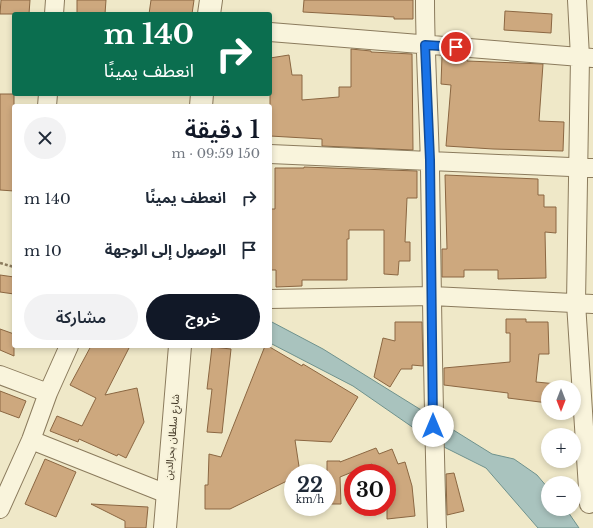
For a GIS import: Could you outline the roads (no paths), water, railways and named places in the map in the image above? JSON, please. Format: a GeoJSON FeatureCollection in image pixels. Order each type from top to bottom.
{"type":"FeatureCollection","features":[{"type":"Feature","properties":{"kind":"street"},"geometry":{"type":"LineString","coordinates":[[54,12],[55,0]]}},
{"type":"Feature","properties":{"kind":"street"},"geometry":{"type":"LineString","coordinates":[[210,12],[211,0]]}},
{"type":"Feature","properties":{"kind":"street"},"geometry":{"type":"LineString","coordinates":[[425,0],[425,45],[430,160],[433,426],[437,528]]}},
{"type":"Feature","properties":{"kind":"street"},"geometry":{"type":"LineString","coordinates":[[577,0],[586,57],[585,304],[589,504]]}},
{"type":"Feature","properties":{"kind":"street"},"geometry":{"type":"LineString","coordinates":[[272,32],[586,57]]}},
{"type":"Feature","properties":{"kind":"street"},"geometry":{"type":"LineString","coordinates":[[272,154],[586,168]]}},
{"type":"Feature","properties":{"kind":"street"},"geometry":{"type":"LineString","coordinates":[[272,298],[432,296],[585,304]]}},
{"type":"Feature","properties":{"kind":"street"},"geometry":{"type":"LineString","coordinates":[[0,509],[31,440],[48,393],[68,348]]}},
{"type":"Feature","properties":{"kind":"street","name":"شارع سلطان بحرالدين"},"geometry":{"type":"LineString","coordinates":[[165,528],[180,348]]}},
{"type":"Feature","properties":{"kind":"street"},"geometry":{"type":"LineString","coordinates":[[0,375],[48,393]]}},
{"type":"Feature","properties":{"kind":"street"},"geometry":{"type":"LineString","coordinates":[[31,440],[168,494]]}},
{"type":"Feature","properties":{"kind":"water"},"geometry":{"type":"Polygon","coordinates":[[[272,322],[323,349],[492,454],[514,459],[537,475],[541,480],[541,516],[571,516],[579,528],[538,528],[486,468],[434,442],[353,386],[272,344],[272,322]]]}}]}
